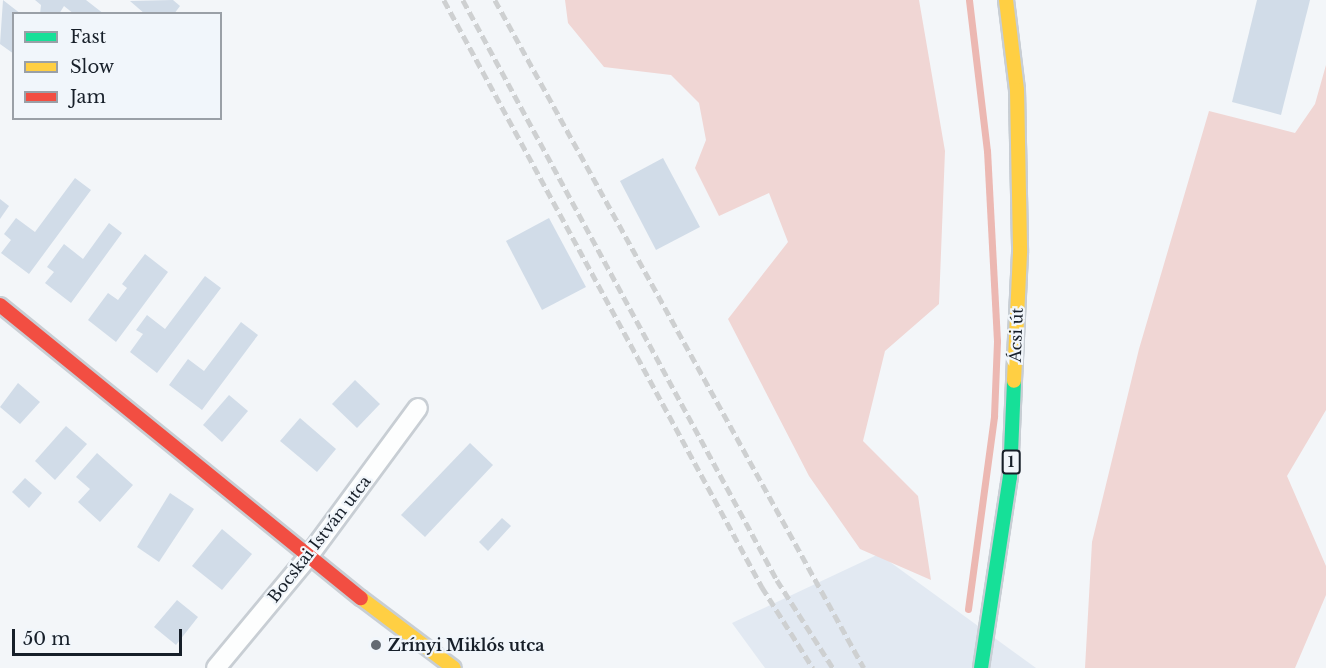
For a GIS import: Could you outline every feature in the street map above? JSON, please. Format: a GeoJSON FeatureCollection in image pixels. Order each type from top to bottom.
{"type":"FeatureCollection","features":[{"type":"Feature","properties":{"kind":"main road","name":"Ácsi út"},"geometry":{"type":"LineString","coordinates":[[981,668],[1010,477],[1020,253],[1017,90],[1006,0]]}},
{"type":"Feature","properties":{"kind":"main road"},"geometry":{"type":"LineString","coordinates":[[0,305],[308,557],[454,668]]}},
{"type":"Feature","properties":{"kind":"street","name":"Bocskai István utca"},"geometry":{"type":"LineString","coordinates":[[216,668],[308,557],[418,408]]}},
{"type":"Feature","properties":{"kind":"shaded area"},"geometry":{"type":"Polygon","coordinates":[[[565,0],[919,0],[945,151],[939,304],[885,351],[863,441],[918,496],[931,580],[860,549],[809,476],[728,319],[788,242],[769,193],[719,216],[695,168],[706,140],[699,103],[671,75],[604,67],[568,23],[565,0]]]}},
{"type":"Feature","properties":{"kind":"shaded area"},"geometry":{"type":"Polygon","coordinates":[[[1326,65],[1326,410],[1287,476],[1326,566],[1326,595],[1295,668],[1085,668],[1092,542],[1139,349],[1209,111],[1295,133],[1315,104],[1326,65]]]}},
{"type":"Feature","properties":{"kind":"shaded area"},"geometry":{"type":"Polygon","coordinates":[[[879,554],[1036,668],[765,668],[732,623],[879,554]]]}},
{"type":"Feature","properties":{"kind":"building"},"geometry":{"type":"Polygon","coordinates":[[[3,0],[18,12],[12,12],[12,53],[0,44],[3,0]]]}},
{"type":"Feature","properties":{"kind":"building"},"geometry":{"type":"Polygon","coordinates":[[[35,0],[86,0],[101,12],[72,12],[64,6],[60,12],[40,12],[41,5],[35,0]]]}},
{"type":"Feature","properties":{"kind":"building"},"geometry":{"type":"Polygon","coordinates":[[[173,0],[180,6],[176,12],[143,12],[130,1],[173,0]]]}},
{"type":"Feature","properties":{"kind":"building"},"geometry":{"type":"Polygon","coordinates":[[[1257,0],[1310,0],[1281,115],[1232,102],[1257,0]]]}},
{"type":"Feature","properties":{"kind":"building"},"geometry":{"type":"Polygon","coordinates":[[[663,158],[700,227],[656,250],[620,181],[663,158]]]}},
{"type":"Feature","properties":{"kind":"building"},"geometry":{"type":"Polygon","coordinates":[[[75,178],[91,190],[29,274],[1,253],[11,240],[4,234],[16,218],[35,232],[75,178]]]}},
{"type":"Feature","properties":{"kind":"building"},"geometry":{"type":"Polygon","coordinates":[[[0,199],[9,206],[0,219],[0,199]]]}},
{"type":"Feature","properties":{"kind":"building"},"geometry":{"type":"Polygon","coordinates":[[[549,218],[586,287],[542,310],[506,241],[549,218]]]}},
{"type":"Feature","properties":{"kind":"building"},"geometry":{"type":"Polygon","coordinates":[[[109,223],[122,233],[71,303],[45,283],[54,272],[47,267],[64,244],[83,259],[109,223]]]}},
{"type":"Feature","properties":{"kind":"building"},"geometry":{"type":"Polygon","coordinates":[[[145,254],[168,272],[116,342],[88,320],[108,293],[118,300],[127,288],[122,284],[145,254]]]}},
{"type":"Feature","properties":{"kind":"building"},"geometry":{"type":"Polygon","coordinates":[[[205,276],[221,288],[157,373],[130,352],[143,334],[136,330],[147,315],[165,329],[205,276]]]}},
{"type":"Feature","properties":{"kind":"building"},"geometry":{"type":"Polygon","coordinates":[[[241,322],[258,335],[202,410],[169,385],[188,359],[204,371],[241,322]]]}},
{"type":"Feature","properties":{"kind":"building"},"geometry":{"type":"Polygon","coordinates":[[[355,380],[380,404],[357,428],[332,404],[355,380]]]}},
{"type":"Feature","properties":{"kind":"building"},"geometry":{"type":"Polygon","coordinates":[[[18,383],[40,402],[20,424],[0,407],[18,383]]]}},
{"type":"Feature","properties":{"kind":"building"},"geometry":{"type":"Polygon","coordinates":[[[229,395],[248,411],[222,442],[203,425],[229,395]]]}},
{"type":"Feature","properties":{"kind":"building"},"geometry":{"type":"Polygon","coordinates":[[[300,418],[336,449],[317,472],[280,441],[300,418]]]}},
{"type":"Feature","properties":{"kind":"building"},"geometry":{"type":"Polygon","coordinates":[[[66,426],[87,444],[55,480],[35,461],[66,426]]]}},
{"type":"Feature","properties":{"kind":"building"},"geometry":{"type":"Polygon","coordinates":[[[470,443],[493,465],[425,537],[401,515],[470,443]]]}},
{"type":"Feature","properties":{"kind":"building"},"geometry":{"type":"Polygon","coordinates":[[[97,453],[133,485],[100,522],[78,502],[90,489],[76,477],[97,453]]]}},
{"type":"Feature","properties":{"kind":"building"},"geometry":{"type":"Polygon","coordinates":[[[25,478],[42,493],[29,508],[12,492],[25,478]]]}},
{"type":"Feature","properties":{"kind":"building"},"geometry":{"type":"Polygon","coordinates":[[[170,493],[194,509],[159,562],[137,547],[170,493]]]}},
{"type":"Feature","properties":{"kind":"building"},"geometry":{"type":"Polygon","coordinates":[[[502,518],[511,526],[488,551],[479,542],[502,518]]]}},
{"type":"Feature","properties":{"kind":"building"},"geometry":{"type":"Polygon","coordinates":[[[222,529],[252,554],[222,590],[192,566],[222,529]]]}},
{"type":"Feature","properties":{"kind":"building"},"geometry":{"type":"Polygon","coordinates":[[[177,600],[198,617],[176,645],[154,627],[177,600]]]}},
{"type":"Feature","properties":{"kind":"waterway"},"geometry":{"type":"LineString","coordinates":[[968,609],[994,416],[997,341],[987,151],[969,0]]}},
{"type":"Feature","properties":{"kind":"railway"},"geometry":{"type":"LineString","coordinates":[[444,0],[762,587],[813,668]]}},
{"type":"Feature","properties":{"kind":"railway"},"geometry":{"type":"LineString","coordinates":[[463,0],[777,580],[833,668]]}},
{"type":"Feature","properties":{"kind":"railway"},"geometry":{"type":"LineString","coordinates":[[495,0],[864,668]]}},
{"type":"Feature","properties":{"kind":"traffic: fast"},"geometry":{"type":"LineString","coordinates":[[981,668],[1010,477],[1014,381]]}},
{"type":"Feature","properties":{"kind":"traffic: slow"},"geometry":{"type":"LineString","coordinates":[[1006,0],[1017,90],[1020,253],[1014,381]]}},
{"type":"Feature","properties":{"kind":"traffic: slow"},"geometry":{"type":"LineString","coordinates":[[361,598],[454,668]]}},
{"type":"Feature","properties":{"kind":"traffic: jam"},"geometry":{"type":"LineString","coordinates":[[0,305],[361,598]]}},
{"type":"Feature","properties":{"kind":"place","name":"Zrínyi Miklós utca"},"geometry":{"type":"Point","coordinates":[376,645]}}]}
